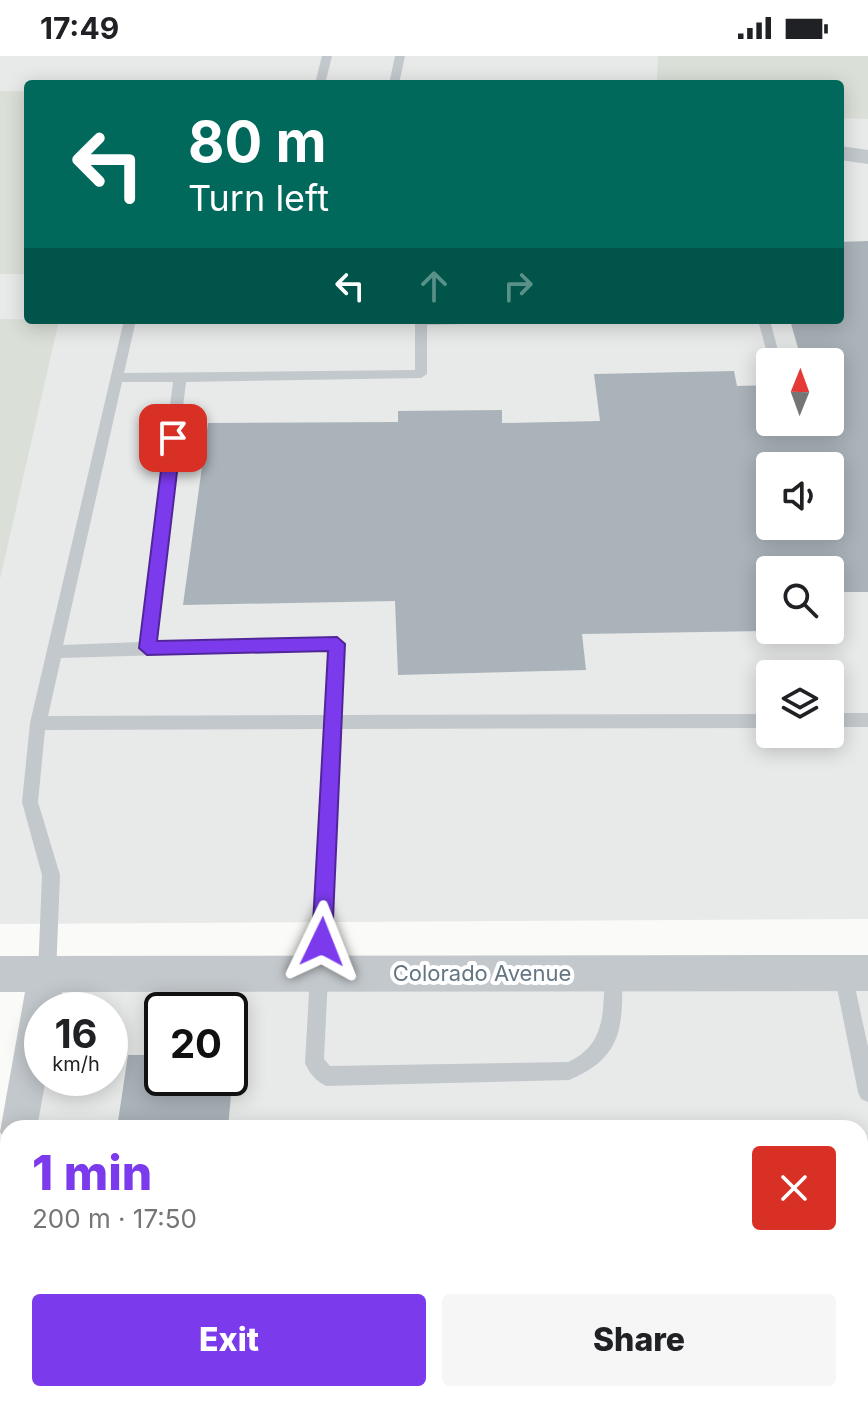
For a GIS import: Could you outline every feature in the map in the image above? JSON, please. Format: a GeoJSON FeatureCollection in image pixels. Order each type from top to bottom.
{"type":"FeatureCollection","features":[{"type":"Feature","properties":{"kind":"street"},"geometry":{"type":"LineString","coordinates":[[844,154],[868,157]]}},
{"type":"Feature","properties":{"kind":"street","name":"Colorado Avenue"},"geometry":{"type":"LineString","coordinates":[[0,974],[856,973]]}},
{"type":"Feature","properties":{"kind":"street"},"geometry":{"type":"LineString","coordinates":[[20,1120],[47,974]]}},
{"type":"Feature","properties":{"kind":"lane"},"geometry":{"type":"LineString","coordinates":[[321,80],[327,56]]}},
{"type":"Feature","properties":{"kind":"lane"},"geometry":{"type":"LineString","coordinates":[[395,80],[400,56]]}},
{"type":"Feature","properties":{"kind":"lane"},"geometry":{"type":"LineString","coordinates":[[47,974],[51,875],[30,802],[38,723],[129,324]]}},
{"type":"Feature","properties":{"kind":"lane"},"geometry":{"type":"LineString","coordinates":[[115,378],[421,374],[421,324]]}},
{"type":"Feature","properties":{"kind":"lane"},"geometry":{"type":"LineString","coordinates":[[765,324],[772,348]]}},
{"type":"Feature","properties":{"kind":"lane"},"geometry":{"type":"LineString","coordinates":[[147,648],[180,377]]}},
{"type":"Feature","properties":{"kind":"lane"},"geometry":{"type":"LineString","coordinates":[[54,652],[337,644],[314,1063],[326,1076],[569,1071],[595,1057],[605,1038],[613,1018],[613,973]]}},
{"type":"Feature","properties":{"kind":"lane"},"geometry":{"type":"LineString","coordinates":[[844,720],[868,720]]}},
{"type":"Feature","properties":{"kind":"lane"},"geometry":{"type":"LineString","coordinates":[[38,723],[756,721]]}},
{"type":"Feature","properties":{"kind":"lane"},"geometry":{"type":"LineString","coordinates":[[856,973],[868,1092]]}},
{"type":"Feature","properties":{"kind":"shaded area"},"geometry":{"type":"Polygon","coordinates":[[[0,56],[868,56],[868,919],[0,924],[0,56]]]}},
{"type":"Feature","properties":{"kind":"shaded area"},"geometry":{"type":"Polygon","coordinates":[[[658,56],[868,56],[868,119],[844,118],[844,80],[657,80],[658,56]]]}},
{"type":"Feature","properties":{"kind":"shaded area"},"geometry":{"type":"Polygon","coordinates":[[[0,91],[24,91],[24,274],[0,274],[0,91]]]}},
{"type":"Feature","properties":{"kind":"shaded area"},"geometry":{"type":"Polygon","coordinates":[[[0,319],[24,319],[24,324],[58,324],[0,579],[0,319]]]}},
{"type":"Feature","properties":{"kind":"shaded area"},"geometry":{"type":"Polygon","coordinates":[[[55,982],[868,982],[868,1120],[31,1120],[37,1096],[128,1096],[128,992],[53,992],[55,982]]]}},
{"type":"Feature","properties":{"kind":"building"},"geometry":{"type":"Polygon","coordinates":[[[868,241],[868,592],[844,592],[844,556],[756,556],[756,631],[582,634],[586,670],[398,675],[395,601],[183,605],[208,423],[398,422],[398,411],[502,410],[502,423],[600,421],[594,374],[734,371],[737,386],[756,385],[756,436],[844,436],[844,348],[798,348],[791,324],[844,324],[844,242],[868,241]]]}},
{"type":"Feature","properties":{"kind":"building"},"geometry":{"type":"Polygon","coordinates":[[[128,1055],[144,1055],[144,1096],[231,1096],[229,1120],[118,1120],[122,1096],[128,1096],[128,1055]]]}},
{"type":"Feature","properties":{"kind":"route"},"geometry":{"type":"LineString","coordinates":[[173,438],[147,648],[337,644],[322,942]]}}]}
